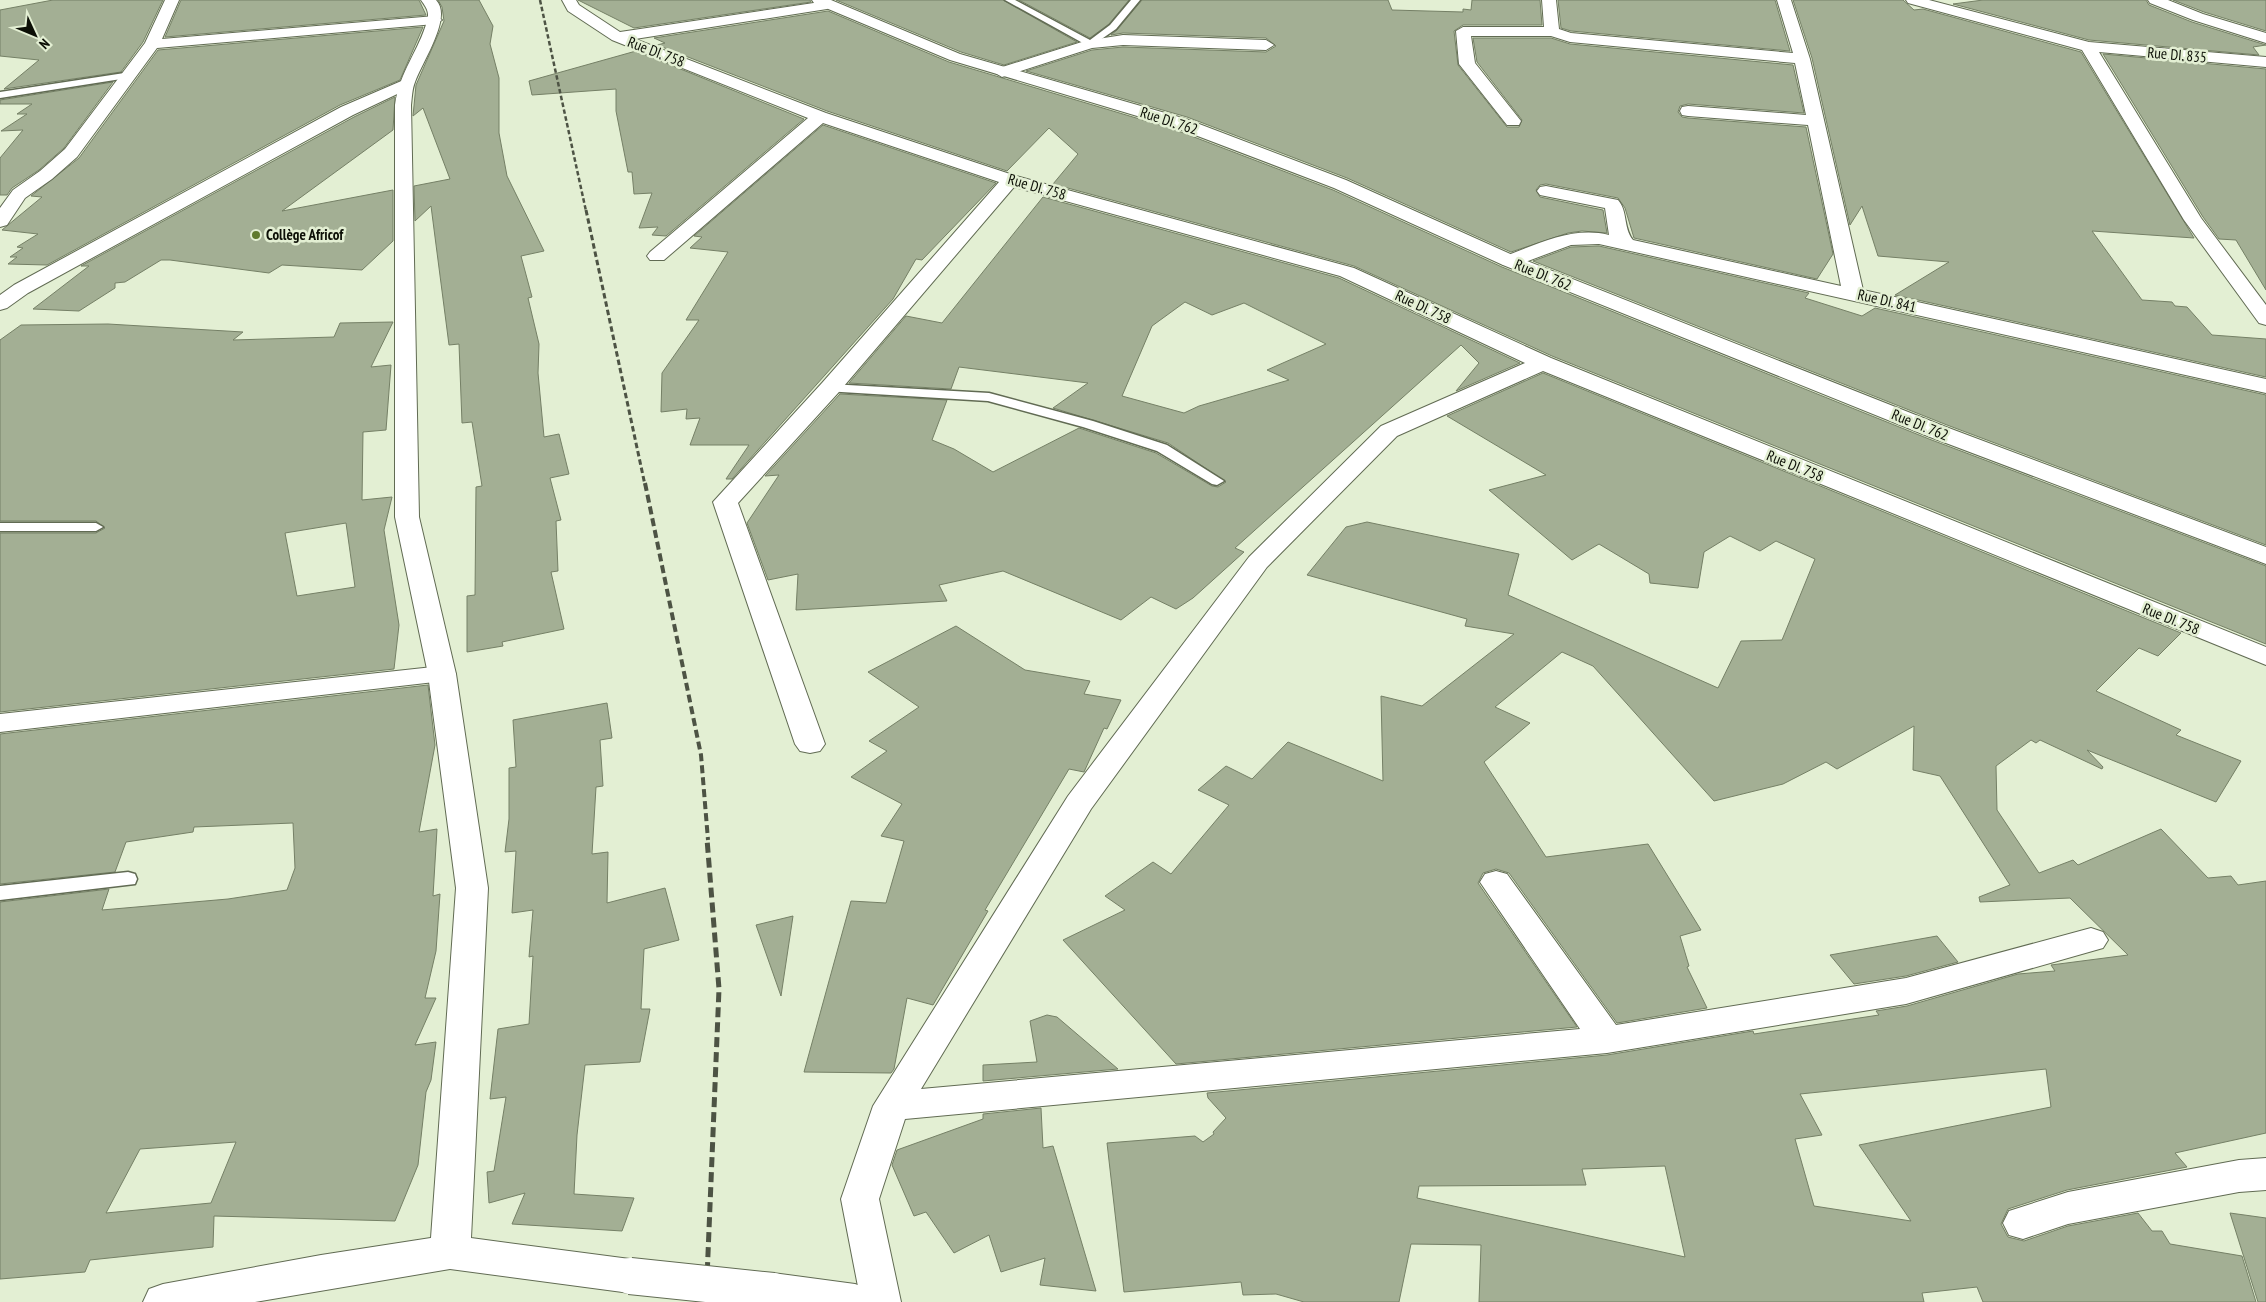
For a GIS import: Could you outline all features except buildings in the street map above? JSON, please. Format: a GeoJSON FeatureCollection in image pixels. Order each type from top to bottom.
{"type":"FeatureCollection","features":[{"type":"Feature","properties":{"kind":"street"},"geometry":{"type":"LineString","coordinates":[[0,200],[19,194],[46,176],[71,153],[131,75],[152,44],[172,0]]}},
{"type":"Feature","properties":{"kind":"street","name":"Rue DI. 758"},"geometry":{"type":"LineString","coordinates":[[569,0],[573,8],[617,37],[820,117],[1010,180],[1347,272],[1543,363],[2266,658]]}},
{"type":"Feature","properties":{"kind":"street"},"geometry":{"type":"LineString","coordinates":[[1549,0],[1552,32]]}},
{"type":"Feature","properties":{"kind":"street"},"geometry":{"type":"LineString","coordinates":[[1784,0],[1802,59],[1853,293]]}},
{"type":"Feature","properties":{"kind":"street","name":"Rue DI. 835"},"geometry":{"type":"LineString","coordinates":[[1914,0],[2088,47],[2266,62]]}},
{"type":"Feature","properties":{"kind":"street"},"geometry":{"type":"LineString","coordinates":[[2155,0],[2198,17],[2266,38]]}},
{"type":"Feature","properties":{"kind":"street"},"geometry":{"type":"LineString","coordinates":[[617,37],[824,2]]}},
{"type":"Feature","properties":{"kind":"street","name":"Rue DI. 762"},"geometry":{"type":"LineString","coordinates":[[824,2],[955,57],[1180,123],[1340,184],[1510,261],[1938,432],[2266,556]]}},
{"type":"Feature","properties":{"kind":"street"},"geometry":{"type":"LineString","coordinates":[[152,44],[431,10],[406,84],[403,105],[407,517],[442,674],[472,888],[450,1252]]}},
{"type":"Feature","properties":{"kind":"street"},"geometry":{"type":"LineString","coordinates":[[1513,121],[1467,64],[1464,31],[1552,32],[1570,37],[1802,59]]}},
{"type":"Feature","properties":{"kind":"street"},"geometry":{"type":"LineString","coordinates":[[1002,72],[1090,44],[1123,40],[1266,46]]}},
{"type":"Feature","properties":{"kind":"street"},"geometry":{"type":"LineString","coordinates":[[2088,47],[2192,220],[2266,319]]}},
{"type":"Feature","properties":{"kind":"street"},"geometry":{"type":"LineString","coordinates":[[0,304],[21,289],[347,111],[406,84]]}},
{"type":"Feature","properties":{"kind":"street"},"geometry":{"type":"LineString","coordinates":[[1688,111],[1816,122]]}},
{"type":"Feature","properties":{"kind":"street"},"geometry":{"type":"LineString","coordinates":[[657,256],[820,117]]}},
{"type":"Feature","properties":{"kind":"street"},"geometry":{"type":"LineString","coordinates":[[810,744],[725,502],[830,388],[1010,180]]}},
{"type":"Feature","properties":{"kind":"street"},"geometry":{"type":"LineString","coordinates":[[1546,192],[1611,204],[1614,207],[1619,236],[1626,244]]}},
{"type":"Feature","properties":{"kind":"street"},"geometry":{"type":"LineString","coordinates":[[0,220],[19,194]]}},
{"type":"Feature","properties":{"kind":"street","name":"Rue DI. 841"},"geometry":{"type":"LineString","coordinates":[[1510,261],[1568,239],[1598,238],[2266,386]]}},
{"type":"Feature","properties":{"kind":"street"},"geometry":{"type":"LineString","coordinates":[[0,279],[21,289]]}},
{"type":"Feature","properties":{"kind":"street"},"geometry":{"type":"LineString","coordinates":[[881,1302],[860,1199],[891,1106],[1079,803],[1258,562],[1389,431],[1543,363]]}},
{"type":"Feature","properties":{"kind":"street"},"geometry":{"type":"LineString","coordinates":[[0,723],[442,674]]}},
{"type":"Feature","properties":{"kind":"street"},"geometry":{"type":"LineString","coordinates":[[1496,882],[1607,1040]]}},
{"type":"Feature","properties":{"kind":"street"},"geometry":{"type":"LineString","coordinates":[[891,1106],[1607,1040],[1906,991],[2092,940]]}},
{"type":"Feature","properties":{"kind":"street"},"geometry":{"type":"LineString","coordinates":[[2023,1223],[2068,1208],[2239,1176],[2266,1174]]}},
{"type":"Feature","properties":{"kind":"street"},"geometry":{"type":"LineString","coordinates":[[163,1302],[321,1272],[450,1252],[630,1276],[773,1291],[855,1302]]}},
{"type":"Feature","properties":{"kind":"lane"},"geometry":{"type":"LineString","coordinates":[[1008,0],[1090,44],[1113,27],[1136,0]]}},
{"type":"Feature","properties":{"kind":"lane"},"geometry":{"type":"LineString","coordinates":[[0,95],[131,75]]}},
{"type":"Feature","properties":{"kind":"lane"},"geometry":{"type":"LineString","coordinates":[[830,388],[989,398],[1088,424],[1162,448],[1217,480]]}},
{"type":"Feature","properties":{"kind":"lane"},"geometry":{"type":"LineString","coordinates":[[0,527],[96,527]]}},
{"type":"Feature","properties":{"kind":"lane"},"geometry":{"type":"LineString","coordinates":[[0,893],[128,878]]}},
{"type":"Feature","properties":{"kind":"railway"},"geometry":{"type":"LineString","coordinates":[[540,0],[586,211]]}},
{"type":"Feature","properties":{"kind":"railway"},"geometry":{"type":"LineString","coordinates":[[586,210],[645,485]]}},
{"type":"Feature","properties":{"kind":"railway"},"geometry":{"type":"LineString","coordinates":[[645,483],[701,755],[708,840]]}},
{"type":"Feature","properties":{"kind":"railway"},"geometry":{"type":"LineString","coordinates":[[706,1302],[719,989],[707,839]]}},
{"type":"Feature","properties":{"kind":"place","name":"Collège Africof"},"geometry":{"type":"Point","coordinates":[256,235]}}]}
